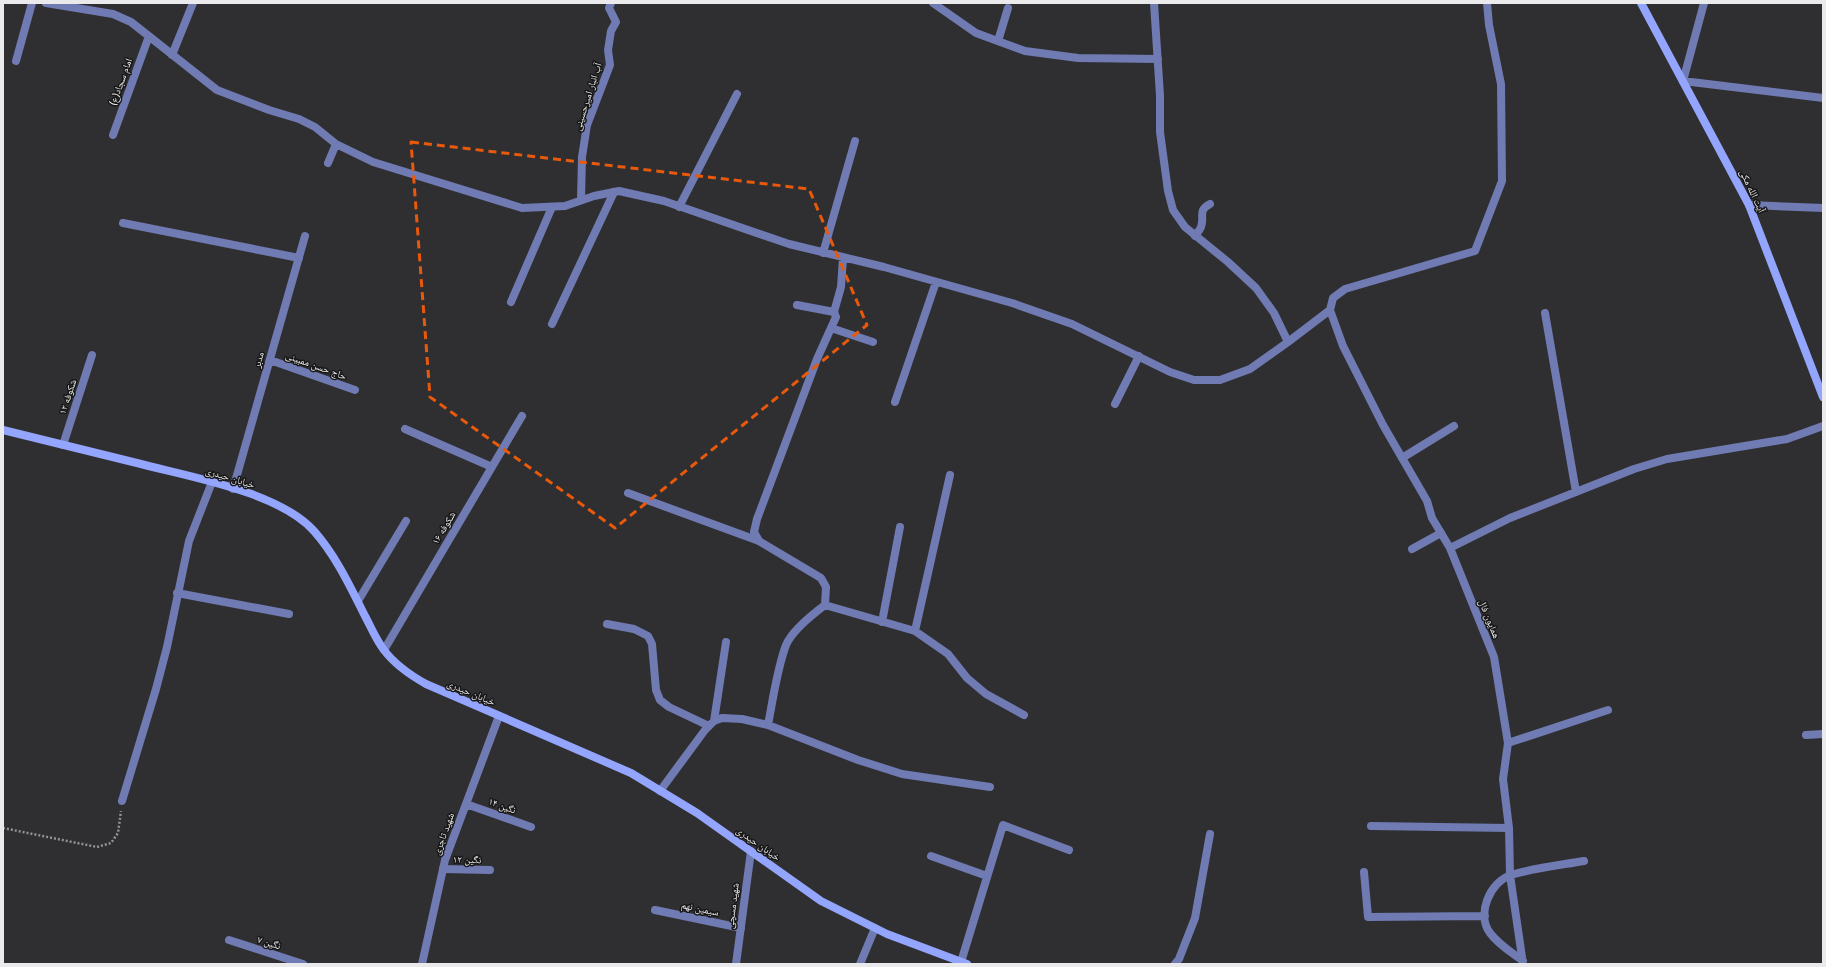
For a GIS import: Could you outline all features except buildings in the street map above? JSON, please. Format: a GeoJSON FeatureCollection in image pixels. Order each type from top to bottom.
{"type":"FeatureCollection","features":[{"type":"Feature","properties":{"kind":"street"},"geometry":{"type":"LineString","coordinates":[[16,61],[32,3]]}},
{"type":"Feature","properties":{"kind":"street"},"geometry":{"type":"LineString","coordinates":[[46,3],[113,14],[131,22],[217,90],[269,110],[299,118],[315,127],[336,144],[373,162],[522,208],[565,206],[594,196],[614,192],[627,192],[664,201],[789,244],[884,267],[1012,303],[1072,324],[1170,372],[1194,380],[1220,380],[1250,369],[1330,310],[1333,298],[1345,289],[1475,251],[1502,181],[1501,84],[1489,25],[1487,3]]}},
{"type":"Feature","properties":{"kind":"street"},"geometry":{"type":"LineString","coordinates":[[172,55],[193,3]]}},
{"type":"Feature","properties":{"kind":"street","name":"آب انبار امیرحسینی"},"geometry":{"type":"LineString","coordinates":[[581,200],[582,157],[587,125],[610,65],[608,50],[611,32],[616,22],[609,8],[611,3]]}},
{"type":"Feature","properties":{"kind":"street"},"geometry":{"type":"LineString","coordinates":[[932,3],[976,33],[1025,51],[1078,58],[1158,59]]}},
{"type":"Feature","properties":{"kind":"street"},"geometry":{"type":"LineString","coordinates":[[1154,3],[1160,96],[1160,132],[1168,191],[1173,210],[1185,227],[1228,262],[1256,288],[1274,314],[1288,342]]}},
{"type":"Feature","properties":{"kind":"street","name":"آیت الله مکی"},"geometry":{"type":"LineString","coordinates":[[1641,3],[1749,205],[1823,396]]}},
{"type":"Feature","properties":{"kind":"street"},"geometry":{"type":"LineString","coordinates":[[1704,3],[1683,81],[1823,98]]}},
{"type":"Feature","properties":{"kind":"street"},"geometry":{"type":"LineString","coordinates":[[998,41],[1008,8]]}},
{"type":"Feature","properties":{"kind":"street","name":"امام سجاد(ع)"},"geometry":{"type":"LineString","coordinates":[[113,135],[148,36]]}},
{"type":"Feature","properties":{"kind":"street"},"geometry":{"type":"LineString","coordinates":[[679,207],[737,94]]}},
{"type":"Feature","properties":{"kind":"street"},"geometry":{"type":"LineString","coordinates":[[823,253],[855,141]]}},
{"type":"Feature","properties":{"kind":"street"},"geometry":{"type":"LineString","coordinates":[[328,163],[336,144]]}},
{"type":"Feature","properties":{"kind":"street"},"geometry":{"type":"LineString","coordinates":[[552,324],[614,192]]}},
{"type":"Feature","properties":{"kind":"street"},"geometry":{"type":"LineString","coordinates":[[1195,236],[1201,226],[1204,207],[1210,204]]}},
{"type":"Feature","properties":{"kind":"street"},"geometry":{"type":"LineString","coordinates":[[1749,205],[1823,208]]}},
{"type":"Feature","properties":{"kind":"street"},"geometry":{"type":"LineString","coordinates":[[511,302],[552,207]]}},
{"type":"Feature","properties":{"kind":"street"},"geometry":{"type":"LineString","coordinates":[[123,223],[298,258]]}},
{"type":"Feature","properties":{"kind":"street","name":"مدبر"},"geometry":{"type":"LineString","coordinates":[[233,489],[305,236]]}},
{"type":"Feature","properties":{"kind":"street"},"geometry":{"type":"LineString","coordinates":[[759,541],[754,532],[757,519],[817,359],[836,316],[834,312],[841,287],[843,258]]}},
{"type":"Feature","properties":{"kind":"street"},"geometry":{"type":"LineString","coordinates":[[895,402],[936,282]]}},
{"type":"Feature","properties":{"kind":"street"},"geometry":{"type":"LineString","coordinates":[[797,305],[834,312]]}},
{"type":"Feature","properties":{"kind":"street","name":"همایون فال"},"geometry":{"type":"LineString","coordinates":[[1330,310],[1343,346],[1383,425],[1427,501],[1432,518],[1450,548],[1494,657],[1508,743],[1503,779],[1509,828],[1510,875],[1523,962]]}},
{"type":"Feature","properties":{"kind":"street"},"geometry":{"type":"LineString","coordinates":[[1545,313],[1576,492]]}},
{"type":"Feature","properties":{"kind":"street"},"geometry":{"type":"LineString","coordinates":[[831,328],[873,342]]}},
{"type":"Feature","properties":{"kind":"street","name":"شکوفه ۱۲"},"geometry":{"type":"LineString","coordinates":[[64,445],[92,355]]}},
{"type":"Feature","properties":{"kind":"street"},"geometry":{"type":"LineString","coordinates":[[1115,404],[1139,356]]}},
{"type":"Feature","properties":{"kind":"street","name":"حاج حسن ممبینی"},"geometry":{"type":"LineString","coordinates":[[270,360],[355,390]]}},
{"type":"Feature","properties":{"kind":"street","name":"شکوفه ۱۶"},"geometry":{"type":"LineString","coordinates":[[384,650],[522,416]]}},
{"type":"Feature","properties":{"kind":"street"},"geometry":{"type":"LineString","coordinates":[[1402,458],[1454,426]]}},
{"type":"Feature","properties":{"kind":"street"},"geometry":{"type":"LineString","coordinates":[[1450,548],[1510,518],[1634,469],[1667,459],[1787,439],[1823,426]]}},
{"type":"Feature","properties":{"kind":"street"},"geometry":{"type":"LineString","coordinates":[[404,428],[492,467]]}},
{"type":"Feature","properties":{"kind":"street","name":"خیابان حیدری"},"geometry":{"type":"LineString","coordinates":[[3,430],[212,482],[277,505],[296,516],[312,529],[327,547],[340,567],[384,650],[398,666],[426,684],[631,773],[697,813],[821,901],[888,934],[964,963]]}},
{"type":"Feature","properties":{"kind":"street"},"geometry":{"type":"LineString","coordinates":[[915,632],[950,475]]}},
{"type":"Feature","properties":{"kind":"street"},"geometry":{"type":"LineString","coordinates":[[122,801],[156,689],[167,647],[189,541],[212,482]]}},
{"type":"Feature","properties":{"kind":"street"},"geometry":{"type":"LineString","coordinates":[[628,493],[759,541],[821,578],[826,587],[825,605]]}},
{"type":"Feature","properties":{"kind":"street"},"geometry":{"type":"LineString","coordinates":[[358,601],[406,521]]}},
{"type":"Feature","properties":{"kind":"street"},"geometry":{"type":"LineString","coordinates":[[882,622],[900,527]]}},
{"type":"Feature","properties":{"kind":"street"},"geometry":{"type":"LineString","coordinates":[[1412,549],[1441,533]]}},
{"type":"Feature","properties":{"kind":"street"},"geometry":{"type":"LineString","coordinates":[[177,593],[289,614]]}},
{"type":"Feature","properties":{"kind":"street"},"geometry":{"type":"LineString","coordinates":[[825,605],[915,632],[948,654],[968,678],[986,694],[1024,715]]}},
{"type":"Feature","properties":{"kind":"street"},"geometry":{"type":"LineString","coordinates":[[768,725],[774,690],[787,644],[812,614],[825,605]]}},
{"type":"Feature","properties":{"kind":"street"},"geometry":{"type":"LineString","coordinates":[[607,624],[634,629],[648,636],[652,644],[656,690],[660,700],[669,707],[711,724]]}},
{"type":"Feature","properties":{"kind":"street"},"geometry":{"type":"LineString","coordinates":[[711,724],[726,642]]}},
{"type":"Feature","properties":{"kind":"street"},"geometry":{"type":"LineString","coordinates":[[1508,743],[1608,710]]}},
{"type":"Feature","properties":{"kind":"street","name":"شهید تاجری"},"geometry":{"type":"LineString","coordinates":[[422,964],[443,869],[499,716]]}},
{"type":"Feature","properties":{"kind":"street"},"geometry":{"type":"LineString","coordinates":[[660,791],[711,724],[722,718],[742,719],[768,725],[858,760],[902,774],[990,787]]}},
{"type":"Feature","properties":{"kind":"street"},"geometry":{"type":"LineString","coordinates":[[1806,735],[1823,734]]}},
{"type":"Feature","properties":{"kind":"street","name":"نگین ۱۴"},"geometry":{"type":"LineString","coordinates":[[466,804],[531,828]]}},
{"type":"Feature","properties":{"kind":"street"},"geometry":{"type":"LineString","coordinates":[[964,963],[987,876],[1003,826],[1069,850]]}},
{"type":"Feature","properties":{"kind":"street"},"geometry":{"type":"LineString","coordinates":[[1372,826],[1509,828]]}},
{"type":"Feature","properties":{"kind":"street"},"geometry":{"type":"LineString","coordinates":[[1175,964],[1179,959],[1196,918],[1210,834]]}},
{"type":"Feature","properties":{"kind":"street","name":"شهید مسچی"},"geometry":{"type":"LineString","coordinates":[[736,964],[751,851]]}},
{"type":"Feature","properties":{"kind":"street"},"geometry":{"type":"LineString","coordinates":[[931,856],[987,876]]}},
{"type":"Feature","properties":{"kind":"street"},"geometry":{"type":"LineString","coordinates":[[1523,962],[1501,945],[1489,932],[1484,922],[1486,904],[1490,893],[1510,875],[1584,861]]}},
{"type":"Feature","properties":{"kind":"street","name":"نگین ۱۲"},"geometry":{"type":"LineString","coordinates":[[443,869],[490,870]]}},
{"type":"Feature","properties":{"kind":"street"},"geometry":{"type":"LineString","coordinates":[[1364,872],[1368,917],[1485,916]]}},
{"type":"Feature","properties":{"kind":"street","name":"سیمین نهم"},"geometry":{"type":"LineString","coordinates":[[655,910],[741,928]]}},
{"type":"Feature","properties":{"kind":"street"},"geometry":{"type":"LineString","coordinates":[[860,964],[875,928]]}},
{"type":"Feature","properties":{"kind":"street","name":"نگین ۷"},"geometry":{"type":"LineString","coordinates":[[228,940],[303,964]]}},
{"type":"Feature","properties":{"kind":"path"},"geometry":{"type":"LineString","coordinates":[[3,828],[98,847],[112,843],[118,833],[122,801]]}},
{"type":"Feature","properties":{"kind":"highlighted area"},"geometry":{"type":"Polygon","coordinates":[[[411,142],[809,189],[867,325],[615,528],[430,397],[411,142]]]}}]}
